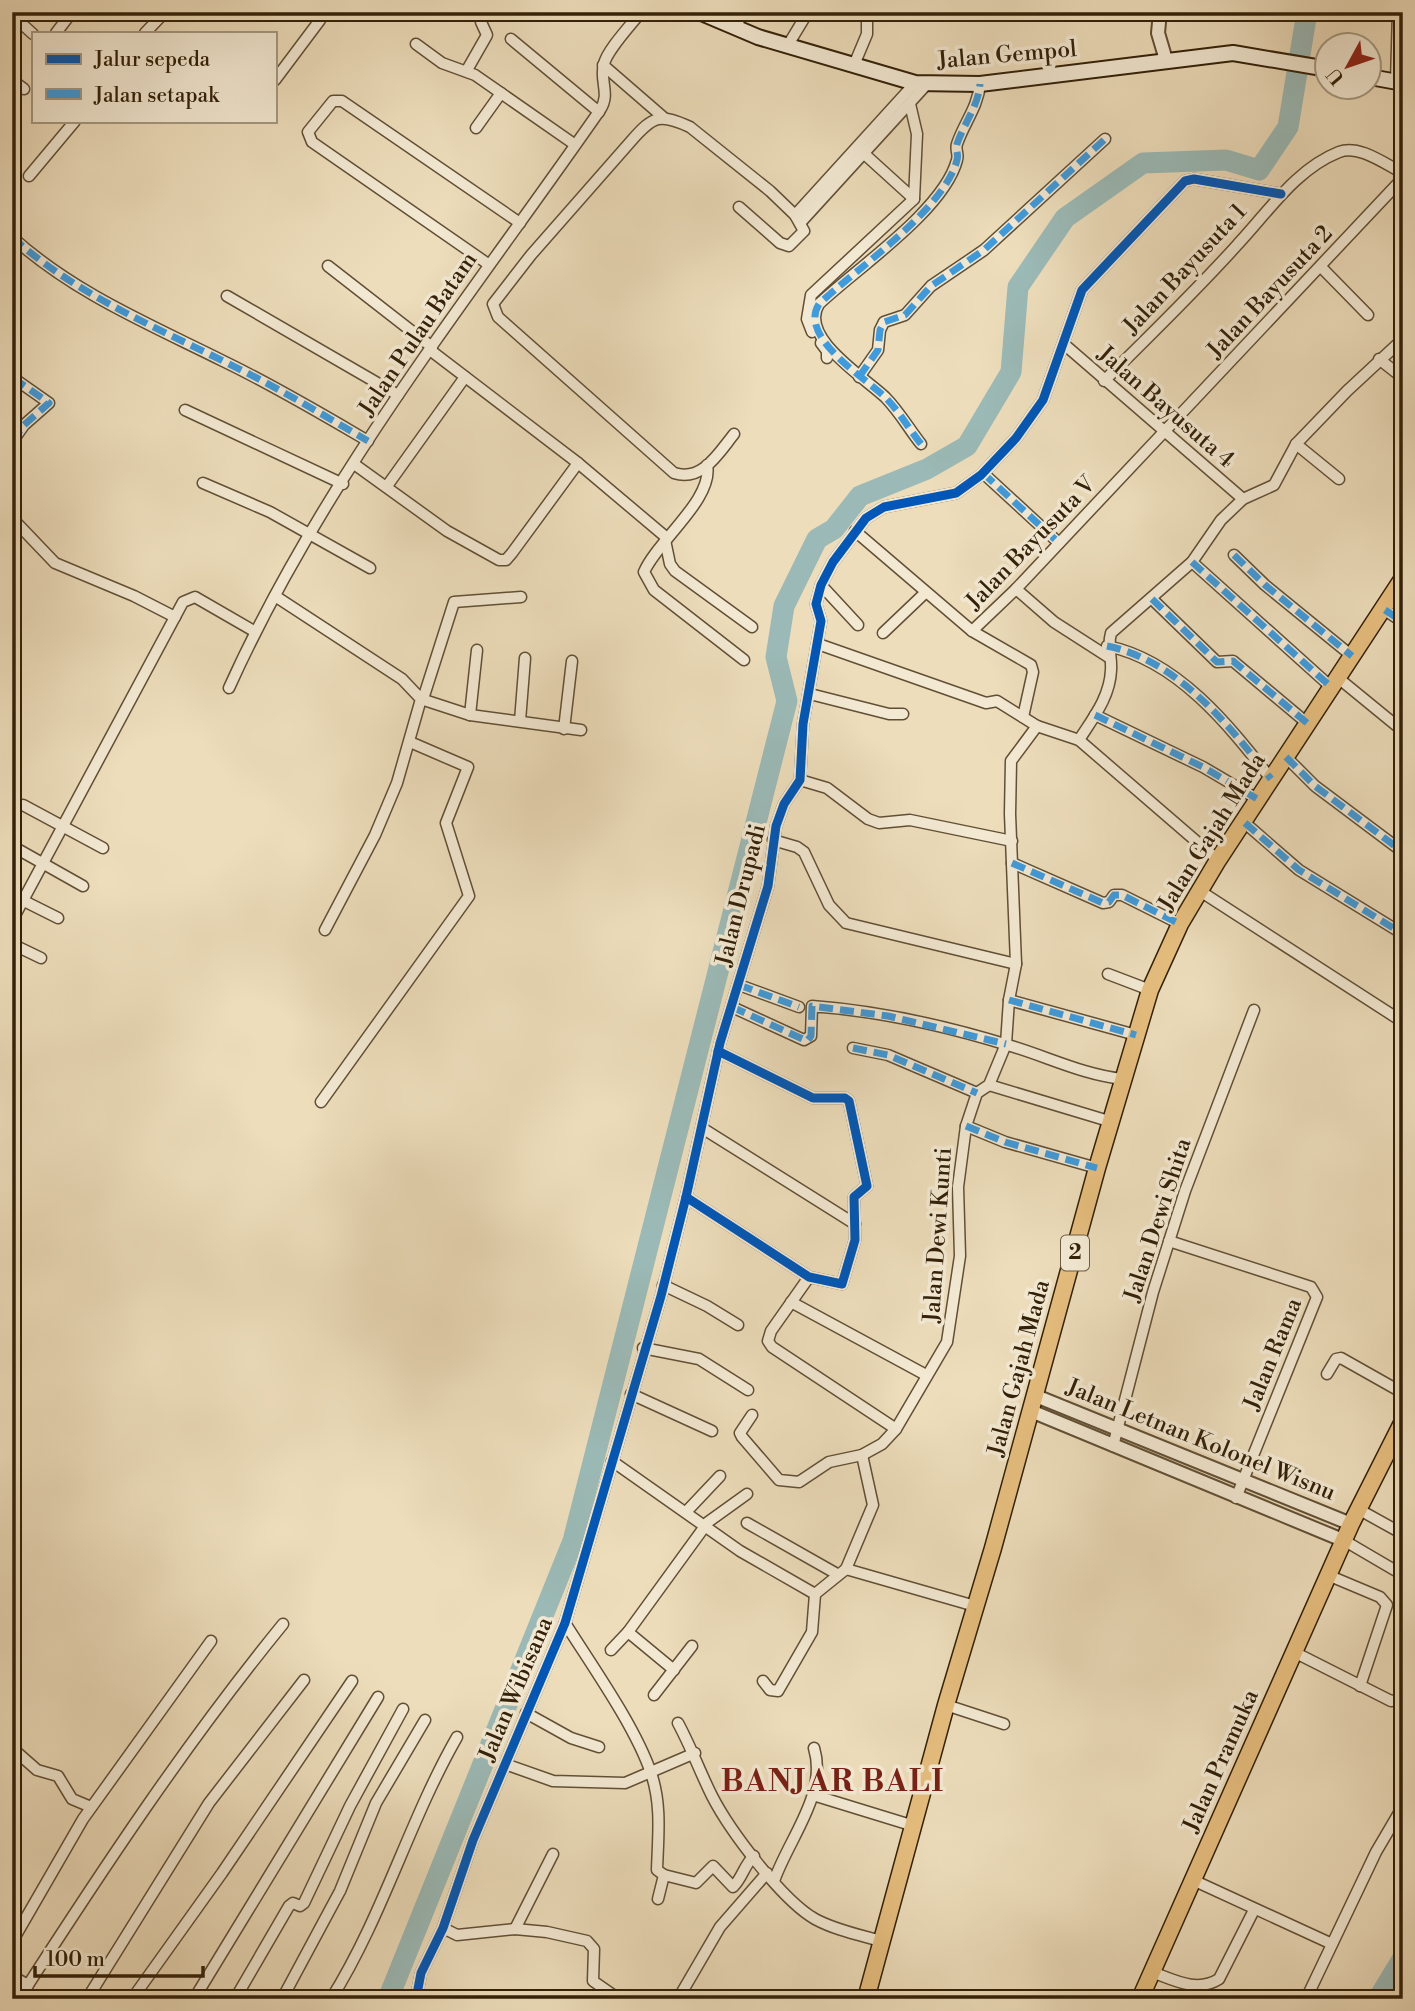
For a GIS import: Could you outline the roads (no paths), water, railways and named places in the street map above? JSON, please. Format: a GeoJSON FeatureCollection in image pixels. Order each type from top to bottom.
{"type":"FeatureCollection","features":[{"type":"Feature","properties":{"kind":"highway","name":"Jalan Gajah Mada"},"geometry":{"type":"LineString","coordinates":[[872,1983],[881,1941],[946,1705],[1034,1404],[1097,1168],[1150,990],[1180,924],[1218,860],[1245,823],[1333,682],[1385,610],[1403,578]]}},
{"type":"Feature","properties":{"kind":"highway","name":"Jalan Pramuka"},"geometry":{"type":"LineString","coordinates":[[1140,1999],[1195,1881],[1231,1791],[1296,1653],[1354,1517],[1403,1421]]}},
{"type":"Feature","properties":{"kind":"highway","name":"2"},"geometry":{"type":"LineString","coordinates":[[866,1999],[872,1983]]}},
{"type":"Feature","properties":{"kind":"highway"},"geometry":{"type":"LineString","coordinates":[[872,1983],[877,1999]]}},
{"type":"Feature","properties":{"kind":"main road","name":"Jalan Gempol"},"geometry":{"type":"LineString","coordinates":[[699,12],[734,28],[921,84],[980,84],[1233,53],[1314,66]]}},
{"type":"Feature","properties":{"kind":"street"},"geometry":{"type":"LineString","coordinates":[[57,32],[72,12]]}},
{"type":"Feature","properties":{"kind":"street"},"geometry":{"type":"LineString","coordinates":[[146,32],[165,12]]}},
{"type":"Feature","properties":{"kind":"street"},"geometry":{"type":"LineString","coordinates":[[276,79],[320,20],[320,12]]}},
{"type":"Feature","properties":{"kind":"street"},"geometry":{"type":"LineString","coordinates":[[467,69],[487,35],[481,22],[486,12]]}},
{"type":"Feature","properties":{"kind":"street"},"geometry":{"type":"LineString","coordinates":[[641,12],[603,65],[663,117],[690,127],[797,219],[804,231],[789,246],[739,207]]}},
{"type":"Feature","properties":{"kind":"street"},"geometry":{"type":"LineString","coordinates":[[734,28],[744,12]]}},
{"type":"Feature","properties":{"kind":"street"},"geometry":{"type":"LineString","coordinates":[[788,45],[808,12]]}},
{"type":"Feature","properties":{"kind":"street"},"geometry":{"type":"LineString","coordinates":[[854,65],[867,34],[867,12]]}},
{"type":"Feature","properties":{"kind":"street"},"geometry":{"type":"LineString","coordinates":[[1160,12],[1158,33],[1166,60]]}},
{"type":"Feature","properties":{"kind":"street"},"geometry":{"type":"LineString","coordinates":[[1398,12],[1401,36],[1399,82]]}},
{"type":"Feature","properties":{"kind":"street"},"geometry":{"type":"LineString","coordinates":[[12,15],[32,33]]}},
{"type":"Feature","properties":{"kind":"street"},"geometry":{"type":"LineString","coordinates":[[511,39],[599,111]]}},
{"type":"Feature","properties":{"kind":"street"},"geometry":{"type":"LineString","coordinates":[[416,44],[442,63],[467,69],[574,145]]}},
{"type":"Feature","properties":{"kind":"street","name":"Jalan Pulau Batam"},"geometry":{"type":"LineString","coordinates":[[229,688],[254,631],[310,533],[368,441],[488,264],[606,100],[603,65]]}},
{"type":"Feature","properties":{"kind":"street"},"geometry":{"type":"LineString","coordinates":[[12,80],[24,89]]}},
{"type":"Feature","properties":{"kind":"street"},"geometry":{"type":"LineString","coordinates":[[797,219],[910,104],[921,84]]}},
{"type":"Feature","properties":{"kind":"street"},"geometry":{"type":"LineString","coordinates":[[862,151],[921,84]]}},
{"type":"Feature","properties":{"kind":"street"},"geometry":{"type":"LineString","coordinates":[[921,444],[893,406],[859,377],[817,330],[815,310],[915,219],[940,189],[957,161],[956,148],[977,104],[980,84]]}},
{"type":"Feature","properties":{"kind":"street"},"geometry":{"type":"LineString","coordinates":[[475,128],[501,93]]}},
{"type":"Feature","properties":{"kind":"street"},"geometry":{"type":"LineString","coordinates":[[488,264],[312,142],[309,132],[333,101],[342,101],[520,223]]}},
{"type":"Feature","properties":{"kind":"street"},"geometry":{"type":"LineString","coordinates":[[827,358],[827,351],[807,320],[811,295],[914,199],[917,134],[910,104]]}},
{"type":"Feature","properties":{"kind":"street"},"geometry":{"type":"LineString","coordinates":[[663,117],[647,123],[499,293],[493,309],[674,473],[686,477],[697,474],[734,434]]}},
{"type":"Feature","properties":{"kind":"street"},"geometry":{"type":"LineString","coordinates":[[29,176],[74,122]]}},
{"type":"Feature","properties":{"kind":"street"},"geometry":{"type":"LineString","coordinates":[[859,377],[878,351],[884,322],[905,315],[931,286],[984,250],[1105,139]]}},
{"type":"Feature","properties":{"kind":"street","name":"Jalan Bayusuta 1"},"geometry":{"type":"LineString","coordinates":[[1104,382],[1239,244],[1281,194],[1340,151],[1353,149],[1403,173]]}},
{"type":"Feature","properties":{"kind":"street"},"geometry":{"type":"LineString","coordinates":[[862,151],[914,199]]}},
{"type":"Feature","properties":{"kind":"street","name":"Jalan Bayusuta 2"},"geometry":{"type":"LineString","coordinates":[[1165,431],[1403,178]]}},
{"type":"Feature","properties":{"kind":"street"},"geometry":{"type":"LineString","coordinates":[[858,625],[821,585],[855,531],[866,518],[884,506],[956,493],[983,473],[1016,438],[1043,400],[1065,345],[1070,320],[1082,290],[1185,181],[1194,179],[1281,194]]}},
{"type":"Feature","properties":{"kind":"street"},"geometry":{"type":"LineString","coordinates":[[12,237],[50,267],[117,310],[295,398],[368,441]]}},
{"type":"Feature","properties":{"kind":"street"},"geometry":{"type":"LineString","coordinates":[[328,266],[465,377],[578,463],[666,539],[670,564],[675,571],[752,627]]}},
{"type":"Feature","properties":{"kind":"street"},"geometry":{"type":"LineString","coordinates":[[1321,267],[1368,315]]}},
{"type":"Feature","properties":{"kind":"street"},"geometry":{"type":"LineString","coordinates":[[227,296],[398,395]]}},
{"type":"Feature","properties":{"kind":"street"},"geometry":{"type":"LineString","coordinates":[[1079,740],[1108,692],[1112,668],[1107,646],[1111,633],[1192,562],[1221,520],[1242,499],[1274,485],[1296,444],[1379,359],[1403,339]]}},
{"type":"Feature","properties":{"kind":"street","name":"Jalan Bayusuta 4"},"geometry":{"type":"LineString","coordinates":[[1065,345],[1104,382],[1242,499]]}},
{"type":"Feature","properties":{"kind":"street"},"geometry":{"type":"LineString","coordinates":[[1379,359],[1403,378]]}},
{"type":"Feature","properties":{"kind":"street"},"geometry":{"type":"LineString","coordinates":[[12,377],[49,403],[24,425],[12,442]]}},
{"type":"Feature","properties":{"kind":"street"},"geometry":{"type":"LineString","coordinates":[[387,486],[465,377]]}},
{"type":"Feature","properties":{"kind":"street"},"geometry":{"type":"LineString","coordinates":[[186,410],[343,484]]}},
{"type":"Feature","properties":{"kind":"street","name":"Jalan Bayusuta V"},"geometry":{"type":"LineString","coordinates":[[855,531],[972,631],[1016,589],[1165,431]]}},
{"type":"Feature","properties":{"kind":"street"},"geometry":{"type":"LineString","coordinates":[[1296,444],[1339,479]]}},
{"type":"Feature","properties":{"kind":"street"},"geometry":{"type":"LineString","coordinates":[[354,464],[447,531],[499,560],[506,559],[578,463]]}},
{"type":"Feature","properties":{"kind":"street"},"geometry":{"type":"LineString","coordinates":[[707,464],[709,473],[705,485],[648,564],[645,579],[654,590],[744,660]]}},
{"type":"Feature","properties":{"kind":"street"},"geometry":{"type":"LineString","coordinates":[[983,473],[1059,543]]}},
{"type":"Feature","properties":{"kind":"street"},"geometry":{"type":"LineString","coordinates":[[203,483],[310,533],[370,568]]}},
{"type":"Feature","properties":{"kind":"street"},"geometry":{"type":"LineString","coordinates":[[12,518],[55,563],[124,591],[175,617]]}},
{"type":"Feature","properties":{"kind":"street"},"geometry":{"type":"LineString","coordinates":[[1234,555],[1265,585],[1352,656]]}},
{"type":"Feature","properties":{"kind":"street"},"geometry":{"type":"LineString","coordinates":[[1192,562],[1333,682],[1403,731]]}},
{"type":"Feature","properties":{"kind":"street","name":"Jalan Drupadi"},"geometry":{"type":"LineString","coordinates":[[643,1348],[686,1197],[718,1051],[768,886],[773,840],[784,804],[800,780],[803,724],[821,621],[816,604],[821,585]]}},
{"type":"Feature","properties":{"kind":"street"},"geometry":{"type":"LineString","coordinates":[[1016,589],[1054,622],[1110,657]]}},
{"type":"Feature","properties":{"kind":"street"},"geometry":{"type":"LineString","coordinates":[[883,633],[925,593]]}},
{"type":"Feature","properties":{"kind":"street"},"geometry":{"type":"LineString","coordinates":[[275,596],[402,679],[422,699],[470,715],[581,730]]}},
{"type":"Feature","properties":{"kind":"street"},"geometry":{"type":"LineString","coordinates":[[12,921],[183,602],[195,597],[254,631]]}},
{"type":"Feature","properties":{"kind":"street"},"geometry":{"type":"LineString","coordinates":[[325,930],[375,835],[410,742],[454,602],[521,597]]}},
{"type":"Feature","properties":{"kind":"street"},"geometry":{"type":"LineString","coordinates":[[1152,599],[1217,662],[1233,661],[1307,723]]}},
{"type":"Feature","properties":{"kind":"street"},"geometry":{"type":"LineString","coordinates":[[1385,610],[1403,622]]}},
{"type":"Feature","properties":{"kind":"street"},"geometry":{"type":"LineString","coordinates":[[972,631],[1031,665],[1033,672],[1023,717]]}},
{"type":"Feature","properties":{"kind":"street"},"geometry":{"type":"LineString","coordinates":[[818,644],[986,703],[997,701],[1037,726],[1079,740],[1218,860]]}},
{"type":"Feature","properties":{"kind":"street"},"geometry":{"type":"LineString","coordinates":[[1107,646],[1135,652],[1209,707],[1271,779]]}},
{"type":"Feature","properties":{"kind":"street"},"geometry":{"type":"LineString","coordinates":[[470,715],[477,650]]}},
{"type":"Feature","properties":{"kind":"street"},"geometry":{"type":"LineString","coordinates":[[520,721],[526,658]]}},
{"type":"Feature","properties":{"kind":"street"},"geometry":{"type":"LineString","coordinates":[[564,729],[572,661]]}},
{"type":"Feature","properties":{"kind":"street"},"geometry":{"type":"LineString","coordinates":[[810,694],[889,714],[903,714]]}},
{"type":"Feature","properties":{"kind":"street"},"geometry":{"type":"LineString","coordinates":[[1095,715],[1203,768],[1259,800]]}},
{"type":"Feature","properties":{"kind":"street"},"geometry":{"type":"LineString","coordinates":[[853,1048],[888,1055],[977,1093],[989,1085],[1006,1044],[1009,1000],[1016,964],[1011,761],[1037,726]]}},
{"type":"Feature","properties":{"kind":"street"},"geometry":{"type":"LineString","coordinates":[[321,1102],[469,896],[446,823],[468,767],[410,742]]}},
{"type":"Feature","properties":{"kind":"street"},"geometry":{"type":"LineString","coordinates":[[1286,757],[1315,786],[1403,852]]}},
{"type":"Feature","properties":{"kind":"street"},"geometry":{"type":"LineString","coordinates":[[800,780],[827,788],[868,819],[879,823],[910,820],[1012,841]]}},
{"type":"Feature","properties":{"kind":"street"},"geometry":{"type":"LineString","coordinates":[[23,805],[103,848]]}},
{"type":"Feature","properties":{"kind":"street"},"geometry":{"type":"LineString","coordinates":[[1245,823],[1299,870],[1403,934]]}},
{"type":"Feature","properties":{"kind":"street"},"geometry":{"type":"LineString","coordinates":[[773,840],[797,846],[804,852],[829,905],[846,923],[1016,964]]}},
{"type":"Feature","properties":{"kind":"street"},"geometry":{"type":"LineString","coordinates":[[12,846],[83,886]]}},
{"type":"Feature","properties":{"kind":"street"},"geometry":{"type":"LineString","coordinates":[[1012,863],[1103,904],[1110,902],[1114,895],[1122,895],[1180,924]]}},
{"type":"Feature","properties":{"kind":"street"},"geometry":{"type":"LineString","coordinates":[[1200,891],[1403,1023]]}},
{"type":"Feature","properties":{"kind":"street"},"geometry":{"type":"LineString","coordinates":[[12,895],[58,918]]}},
{"type":"Feature","properties":{"kind":"street"},"geometry":{"type":"LineString","coordinates":[[12,944],[41,958]]}},
{"type":"Feature","properties":{"kind":"street"},"geometry":{"type":"LineString","coordinates":[[1108,974],[1150,990]]}},
{"type":"Feature","properties":{"kind":"street"},"geometry":{"type":"LineString","coordinates":[[739,985],[799,1007]]}},
{"type":"Feature","properties":{"kind":"street"},"geometry":{"type":"LineString","coordinates":[[1009,1000],[1136,1035]]}},
{"type":"Feature","properties":{"kind":"street"},"geometry":{"type":"LineString","coordinates":[[732,1007],[807,1041],[811,1036],[812,1006],[888,1016],[1006,1044],[1082,1071],[1123,1079]]}},
{"type":"Feature","properties":{"kind":"street","name":"Jalan Dewi Shita"},"geometry":{"type":"LineString","coordinates":[[1113,1446],[1123,1398],[1169,1241],[1254,1010]]}},
{"type":"Feature","properties":{"kind":"street"},"geometry":{"type":"LineString","coordinates":[[686,1197],[809,1277],[842,1284],[855,1240],[854,1197],[867,1186],[849,1101],[845,1098],[813,1098],[718,1051]]}},
{"type":"Feature","properties":{"kind":"street"},"geometry":{"type":"LineString","coordinates":[[989,1085],[1112,1122]]}},
{"type":"Feature","properties":{"kind":"street","name":"Jalan Dewi Kunti"},"geometry":{"type":"LineString","coordinates":[[862,1455],[873,1452],[896,1429],[951,1333],[960,1256],[958,1186],[966,1126],[977,1093]]}},
{"type":"Feature","properties":{"kind":"street"},"geometry":{"type":"LineString","coordinates":[[966,1126],[1005,1142],[1097,1168]]}},
{"type":"Feature","properties":{"kind":"street"},"geometry":{"type":"LineString","coordinates":[[702,1128],[855,1224]]}},
{"type":"Feature","properties":{"kind":"street","name":"Jalan Rama"},"geometry":{"type":"LineString","coordinates":[[1169,1241],[1311,1287],[1317,1297],[1236,1497]]}},
{"type":"Feature","properties":{"kind":"street"},"geometry":{"type":"LineString","coordinates":[[809,1277],[768,1336],[772,1347],[896,1429]]}},
{"type":"Feature","properties":{"kind":"street"},"geometry":{"type":"LineString","coordinates":[[663,1285],[707,1306],[721,1318],[738,1325]]}},
{"type":"Feature","properties":{"kind":"street"},"geometry":{"type":"LineString","coordinates":[[791,1302],[926,1375]]}},
{"type":"Feature","properties":{"kind":"street"},"geometry":{"type":"LineString","coordinates":[[643,1348],[699,1359],[748,1390]]}},
{"type":"Feature","properties":{"kind":"street","name":"Jalan Wibisana"},"geometry":{"type":"LineString","coordinates":[[416,1999],[421,1973],[443,1928],[473,1840],[565,1623],[643,1348]]}},
{"type":"Feature","properties":{"kind":"street"},"geometry":{"type":"LineString","coordinates":[[1327,1374],[1336,1359],[1341,1358],[1403,1393]]}},
{"type":"Feature","properties":{"kind":"street"},"geometry":{"type":"LineString","coordinates":[[631,1394],[712,1431]]}},
{"type":"Feature","properties":{"kind":"street","name":"Jalan Letnan Kolonel Wisnu"},"geometry":{"type":"LineString","coordinates":[[1034,1404],[1118,1428],[1243,1479],[1354,1517]]}},
{"type":"Feature","properties":{"kind":"street","name":"Jalan Letnan Kolonel Wisnu"},"geometry":{"type":"LineString","coordinates":[[1034,1404],[1113,1446],[1345,1541]]}},
{"type":"Feature","properties":{"kind":"street"},"geometry":{"type":"LineString","coordinates":[[752,1415],[740,1436],[783,1482],[799,1482],[829,1462],[862,1455],[873,1505],[841,1572],[815,1594],[812,1632],[793,1666],[778,1690],[770,1690],[763,1681]]}},
{"type":"Feature","properties":{"kind":"street"},"geometry":{"type":"LineString","coordinates":[[612,1461],[705,1528],[815,1594]]}},
{"type":"Feature","properties":{"kind":"street"},"geometry":{"type":"LineString","coordinates":[[686,1512],[720,1476]]}},
{"type":"Feature","properties":{"kind":"street"},"geometry":{"type":"LineString","coordinates":[[611,1650],[628,1632],[714,1516],[747,1494]]}},
{"type":"Feature","properties":{"kind":"street"},"geometry":{"type":"LineString","coordinates":[[1354,1517],[1403,1534]]}},
{"type":"Feature","properties":{"kind":"street"},"geometry":{"type":"LineString","coordinates":[[747,1523],[841,1572],[975,1606]]}},
{"type":"Feature","properties":{"kind":"street"},"geometry":{"type":"LineString","coordinates":[[1345,1541],[1403,1575]]}},
{"type":"Feature","properties":{"kind":"street"},"geometry":{"type":"LineString","coordinates":[[1329,1576],[1380,1597],[1387,1605],[1360,1686]]}},
{"type":"Feature","properties":{"kind":"street"},"geometry":{"type":"LineString","coordinates":[[565,1623],[601,1680],[651,1774],[660,1824],[657,1870],[664,1875],[696,1883],[712,1866],[733,1887],[743,1875],[746,1864],[754,1856]]}},
{"type":"Feature","properties":{"kind":"street"},"geometry":{"type":"LineString","coordinates":[[19,1999],[191,1742],[283,1624]]}},
{"type":"Feature","properties":{"kind":"street"},"geometry":{"type":"LineString","coordinates":[[628,1632],[674,1670]]}},
{"type":"Feature","properties":{"kind":"street"},"geometry":{"type":"LineString","coordinates":[[12,1942],[91,1807],[211,1640]]}},
{"type":"Feature","properties":{"kind":"street"},"geometry":{"type":"LineString","coordinates":[[654,1695],[692,1646]]}},
{"type":"Feature","properties":{"kind":"street"},"geometry":{"type":"LineString","coordinates":[[1296,1653],[1394,1702],[1403,1692]]}},
{"type":"Feature","properties":{"kind":"street"},"geometry":{"type":"LineString","coordinates":[[87,1999],[209,1803],[304,1680]]}},
{"type":"Feature","properties":{"kind":"street"},"geometry":{"type":"LineString","coordinates":[[132,1999],[222,1873],[352,1681]]}},
{"type":"Feature","properties":{"kind":"street"},"geometry":{"type":"LineString","coordinates":[[194,1999],[378,1697]]}},
{"type":"Feature","properties":{"kind":"street"},"geometry":{"type":"LineString","coordinates":[[946,1705],[1004,1724]]}},
{"type":"Feature","properties":{"kind":"street"},"geometry":{"type":"LineString","coordinates":[[235,1999],[289,1906],[293,1903],[300,1906],[304,1903],[350,1806],[403,1709]]}},
{"type":"Feature","properties":{"kind":"street"},"geometry":{"type":"LineString","coordinates":[[526,1713],[571,1738],[598,1747]]}},
{"type":"Feature","properties":{"kind":"street"},"geometry":{"type":"LineString","coordinates":[[282,1999],[340,1891],[376,1803],[425,1720]]}},
{"type":"Feature","properties":{"kind":"street"},"geometry":{"type":"LineString","coordinates":[[678,1723],[695,1753],[712,1797],[754,1856],[790,1899],[818,1921],[881,1941]]}},
{"type":"Feature","properties":{"kind":"street"},"geometry":{"type":"LineString","coordinates":[[331,1999],[349,1969],[407,1844],[430,1784],[457,1737]]}},
{"type":"Feature","properties":{"kind":"street"},"geometry":{"type":"LineString","coordinates":[[12,1748],[37,1770],[58,1776],[72,1798],[91,1807]]}},
{"type":"Feature","properties":{"kind":"street"},"geometry":{"type":"LineString","coordinates":[[677,1999],[720,1927],[771,1877],[782,1857],[813,1795],[820,1766],[814,1748]]}},
{"type":"Feature","properties":{"kind":"street"},"geometry":{"type":"LineString","coordinates":[[505,1764],[553,1781],[625,1783],[695,1753]]}},
{"type":"Feature","properties":{"kind":"street"},"geometry":{"type":"LineString","coordinates":[[813,1795],[914,1825]]}},
{"type":"Feature","properties":{"kind":"street"},"geometry":{"type":"LineString","coordinates":[[1306,1999],[1376,1852],[1403,1806]]}},
{"type":"Feature","properties":{"kind":"street"},"geometry":{"type":"LineString","coordinates":[[515,1930],[553,1854]]}},
{"type":"Feature","properties":{"kind":"street"},"geometry":{"type":"LineString","coordinates":[[657,1899],[664,1875]]}},
{"type":"Feature","properties":{"kind":"street"},"geometry":{"type":"LineString","coordinates":[[1195,1881],[1332,1944]]}},
{"type":"Feature","properties":{"kind":"street"},"geometry":{"type":"LineString","coordinates":[[1152,1972],[1195,1986],[1212,1984],[1219,1979],[1254,1910]]}},
{"type":"Feature","properties":{"kind":"street"},"geometry":{"type":"LineString","coordinates":[[443,1928],[457,1935],[515,1930],[547,1932],[587,1941],[594,1949],[593,1981],[619,1999]]}},
{"type":"Feature","properties":{"kind":"street"},"geometry":{"type":"LineString","coordinates":[[12,1976],[28,1985]]}},
{"type":"Feature","properties":{"kind":"waterway"},"geometry":{"type":"LineString","coordinates":[[388,1999],[573,1541],[787,701],[776,657],[784,606],[817,539],[834,529],[860,496],[927,469],[967,446],[1011,372],[1018,287],[1065,218],[1143,163],[1226,160],[1259,170],[1288,127],[1307,12]]}},
{"type":"Feature","properties":{"kind":"waterway"},"geometry":{"type":"LineString","coordinates":[[1378,1999],[1403,1958]]}},
{"type":"Feature","properties":{"kind":"district","name":"BANJAR BALI"},"geometry":{"type":"Point","coordinates":[833,1782]}}]}
